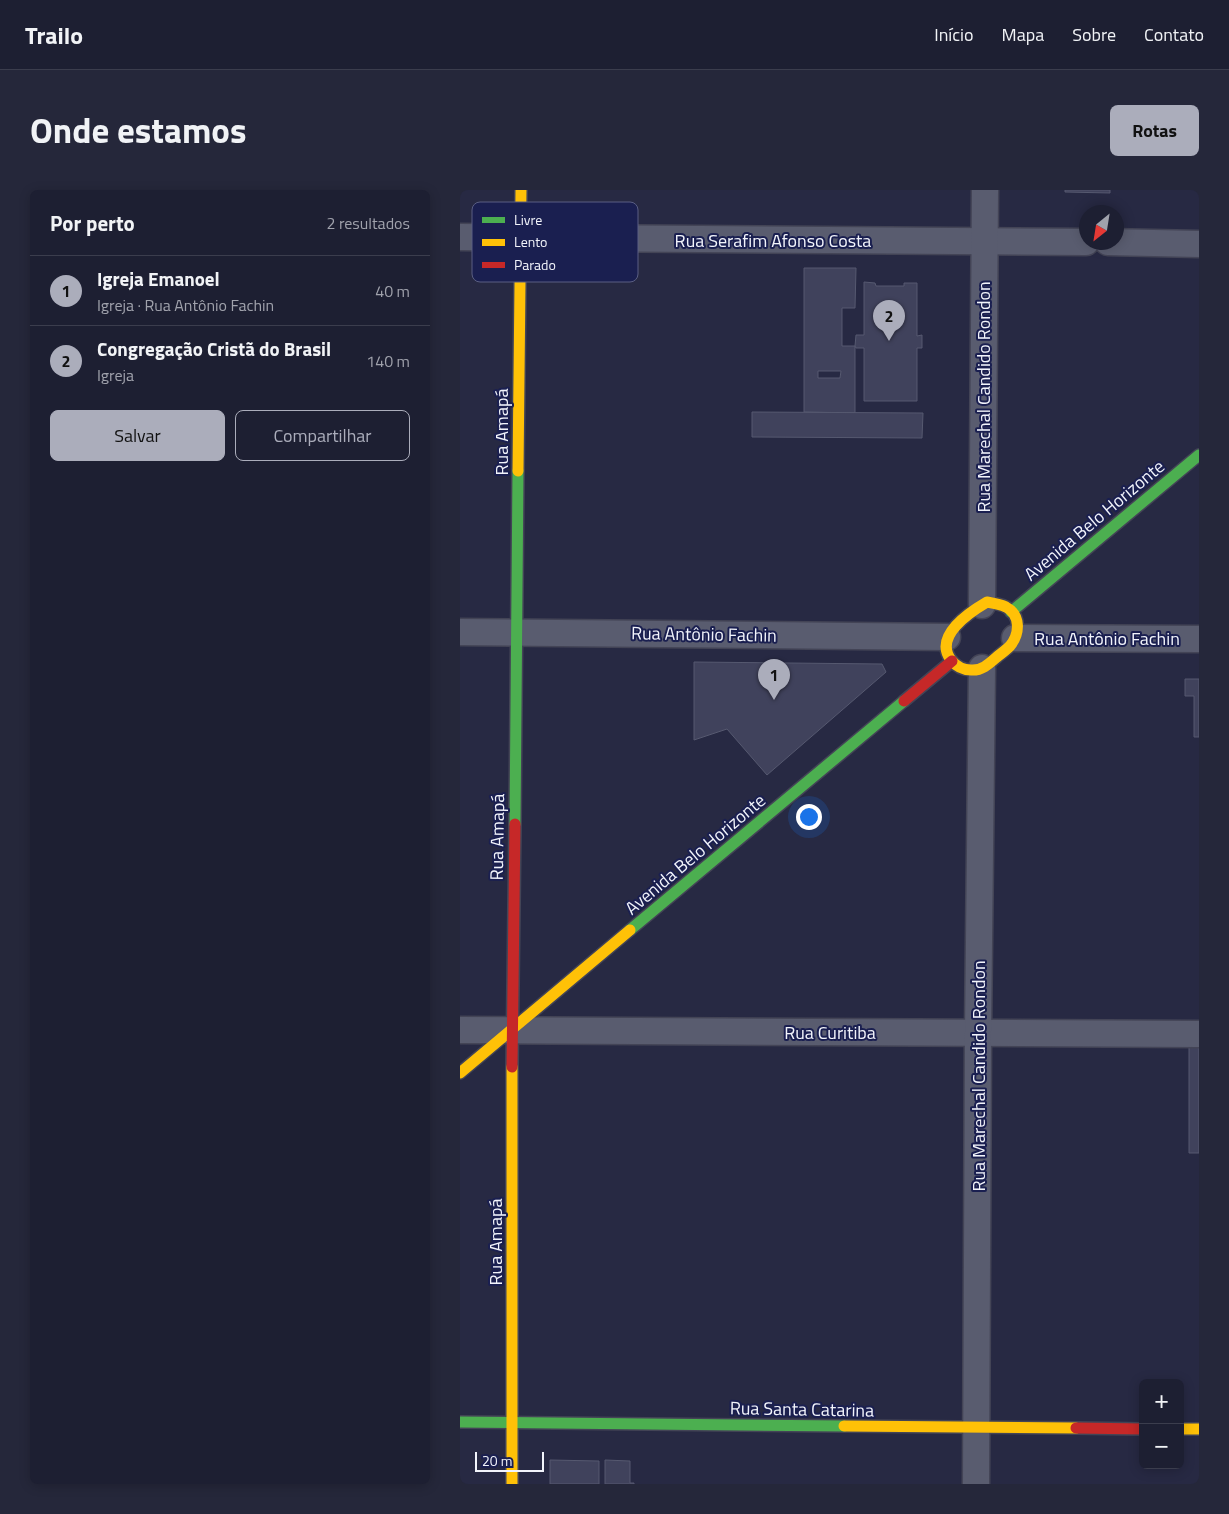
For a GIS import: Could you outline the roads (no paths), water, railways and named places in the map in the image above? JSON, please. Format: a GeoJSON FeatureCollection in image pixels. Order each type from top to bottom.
{"type":"FeatureCollection","features":[{"type":"Feature","properties":{"kind":"street","name":"Rua Marechal Candido Rondon"},"geometry":{"type":"LineString","coordinates":[[982,605],[985,190]]}},
{"type":"Feature","properties":{"kind":"street","name":"Rua Serafim Afonso Costa"},"geometry":{"type":"LineString","coordinates":[[638,239],[1079,242]]}},
{"type":"Feature","properties":{"kind":"street"},"geometry":{"type":"LineString","coordinates":[[1124,242],[1199,244]]}},
{"type":"Feature","properties":{"kind":"street","name":"Rua Amapá"},"geometry":{"type":"LineString","coordinates":[[512,1484],[512,1030],[521,282]]}},
{"type":"Feature","properties":{"kind":"street","name":"Avenida Belo Horizonte"},"geometry":{"type":"LineString","coordinates":[[1011,612],[1199,455]]}},
{"type":"Feature","properties":{"kind":"street"},"geometry":{"type":"LineString","coordinates":[[987,602],[1009,608],[1011,612],[1016,618],[1018,629],[1016,638],[1010,646],[982,668],[970,670],[959,668],[950,649],[952,628],[987,602]]}},
{"type":"Feature","properties":{"kind":"street","name":"Rua Antônio Fachin"},"geometry":{"type":"LineString","coordinates":[[460,632],[517,632],[950,649]]}},
{"type":"Feature","properties":{"kind":"street","name":"Rua Antônio Fachin"},"geometry":{"type":"LineString","coordinates":[[1016,638],[1199,638]]}},
{"type":"Feature","properties":{"kind":"street","name":"Avenida Belo Horizonte"},"geometry":{"type":"LineString","coordinates":[[460,1073],[512,1030],[950,649]]}},
{"type":"Feature","properties":{"kind":"street","name":"Rua Marechal Candido Rondon"},"geometry":{"type":"LineString","coordinates":[[976,1484],[982,668]]}},
{"type":"Feature","properties":{"kind":"street","name":"Rua Curitiba"},"geometry":{"type":"LineString","coordinates":[[460,1030],[1199,1034]]}},
{"type":"Feature","properties":{"kind":"street","name":"Rua Santa Catarina"},"geometry":{"type":"LineString","coordinates":[[460,1422],[1139,1429]]}},
{"type":"Feature","properties":{"kind":"street"},"geometry":{"type":"LineString","coordinates":[[1184,1429],[1199,1429]]}},
{"type":"Feature","properties":{"kind":"place","name":"Congregação Cristã do Brasil"},"geometry":{"type":"Point","coordinates":[889,341]}},
{"type":"Feature","properties":{"kind":"place","name":"Igreja Emanoel"},"geometry":{"type":"Point","coordinates":[774,700]}}]}
